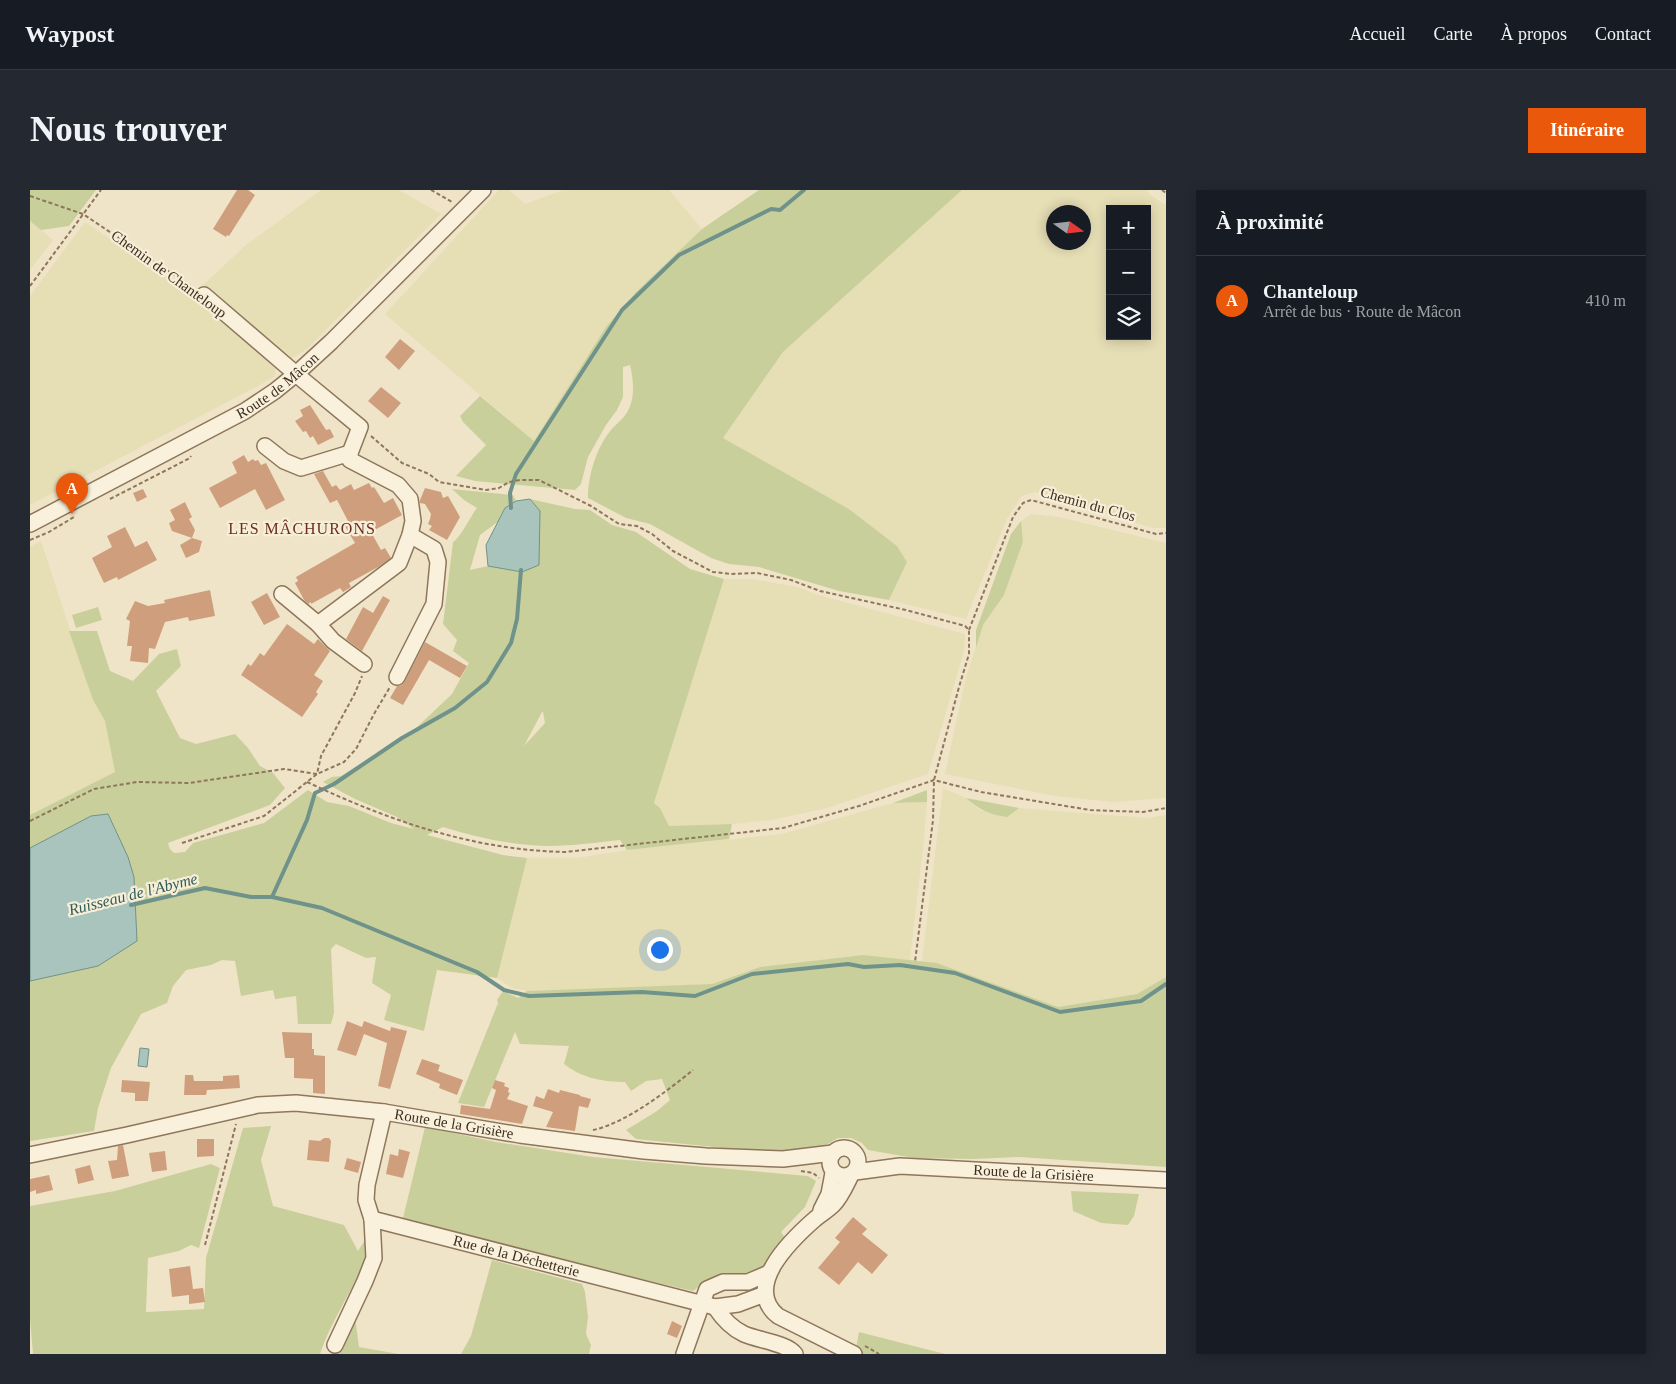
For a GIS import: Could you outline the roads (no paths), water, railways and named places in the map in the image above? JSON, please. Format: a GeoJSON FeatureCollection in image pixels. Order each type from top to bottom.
{"type":"FeatureCollection","features":[{"type":"Feature","properties":{"kind":"street","name":"Route de Mâcon"},"geometry":{"type":"LineString","coordinates":[[30,524],[245,411],[276,391],[331,342],[483,190]]}},
{"type":"Feature","properties":{"kind":"street","name":"Chemin de Chanteloup"},"geometry":{"type":"LineString","coordinates":[[204,295],[360,427],[350,453]]}},
{"type":"Feature","properties":{"kind":"street"},"geometry":{"type":"LineString","coordinates":[[265,446],[284,460],[301,468],[350,453],[350,460],[398,485],[410,499],[413,521],[399,564],[318,624]]}},
{"type":"Feature","properties":{"kind":"street"},"geometry":{"type":"LineString","coordinates":[[396,677],[434,604],[438,562],[434,549],[410,535]]}},
{"type":"Feature","properties":{"kind":"street"},"geometry":{"type":"LineString","coordinates":[[282,594],[318,624],[333,641],[364,664]]}},
{"type":"Feature","properties":{"kind":"street","name":"Route de la Grisière"},"geometry":{"type":"LineString","coordinates":[[30,1156],[258,1105],[296,1103],[384,1112],[520,1135],[644,1151],[783,1159],[833,1153],[842,1148],[853,1151],[856,1155],[900,1166],[1166,1180]]}},
{"type":"Feature","properties":{"kind":"street"},"geometry":{"type":"LineString","coordinates":[[334,1344],[365,1281],[374,1258],[372,1219],[366,1200],[366,1185],[384,1112]]}},
{"type":"Feature","properties":{"kind":"street"},"geometry":{"type":"LineString","coordinates":[[815,1220],[829,1194],[832,1172],[829,1161],[833,1153]]}},
{"type":"Feature","properties":{"kind":"street"},"geometry":{"type":"LineString","coordinates":[[856,1155],[858,1163],[838,1199],[778,1259],[769,1273],[765,1285],[765,1294],[766,1303],[770,1310],[826,1348],[858,1349]]}},
{"type":"Feature","properties":{"kind":"street","name":"Route de la Grisière"},"geometry":{"type":"LineString","coordinates":[[783,1159],[832,1172],[842,1177],[853,1173],[900,1166]]}},
{"type":"Feature","properties":{"kind":"street","name":"Rue de la Déchetterie"},"geometry":{"type":"LineString","coordinates":[[372,1219],[709,1306],[738,1304],[765,1294]]}},
{"type":"Feature","properties":{"kind":"street"},"geometry":{"type":"LineString","coordinates":[[684,1354],[709,1306],[707,1289],[723,1282],[748,1282],[769,1273]]}},
{"type":"Feature","properties":{"kind":"street"},"geometry":{"type":"LineString","coordinates":[[709,1306],[734,1329],[762,1340],[788,1347],[794,1354]]}},
{"type":"Feature","properties":{"kind":"water"},"geometry":{"type":"Polygon","coordinates":[[[530,499],[540,511],[539,565],[522,572],[488,566],[486,545],[505,508],[516,501],[530,499]]]}},
{"type":"Feature","properties":{"kind":"water","name":"Ruisseau de l'Abyme"},"geometry":{"type":"Polygon","coordinates":[[[108,814],[128,857],[134,877],[137,941],[98,966],[30,981],[30,848],[91,816],[108,814]]]}},
{"type":"Feature","properties":{"kind":"water"},"geometry":{"type":"Polygon","coordinates":[[[140,1048],[149,1049],[147,1067],[138,1066],[140,1048]]]}},
{"type":"Feature","properties":{"kind":"waterway"},"geometry":{"type":"LineString","coordinates":[[511,508],[510,493],[516,474],[622,310],[679,255],[771,209],[780,210],[804,190]]}},
{"type":"Feature","properties":{"kind":"waterway"},"geometry":{"type":"LineString","coordinates":[[272,897],[307,820],[315,793],[334,784],[402,738],[455,708],[487,682],[511,643],[517,619],[521,570]]}},
{"type":"Feature","properties":{"kind":"waterway","name":"Ruisseau de l'Abyme"},"geometry":{"type":"LineString","coordinates":[[131,905],[205,888],[251,897],[272,897],[322,908],[477,972],[504,990],[529,996],[642,992],[695,996],[752,974],[848,964],[864,967],[900,965],[955,973],[1060,1012],[1141,1001],[1166,984]]}},
{"type":"Feature","properties":{"kind":"place","name":"Chanteloup"},"geometry":{"type":"Point","coordinates":[72,514]}},
{"type":"Feature","properties":{"kind":"district","name":"LES MÂCHURONS"},"geometry":{"type":"Point","coordinates":[302,528]}}]}
